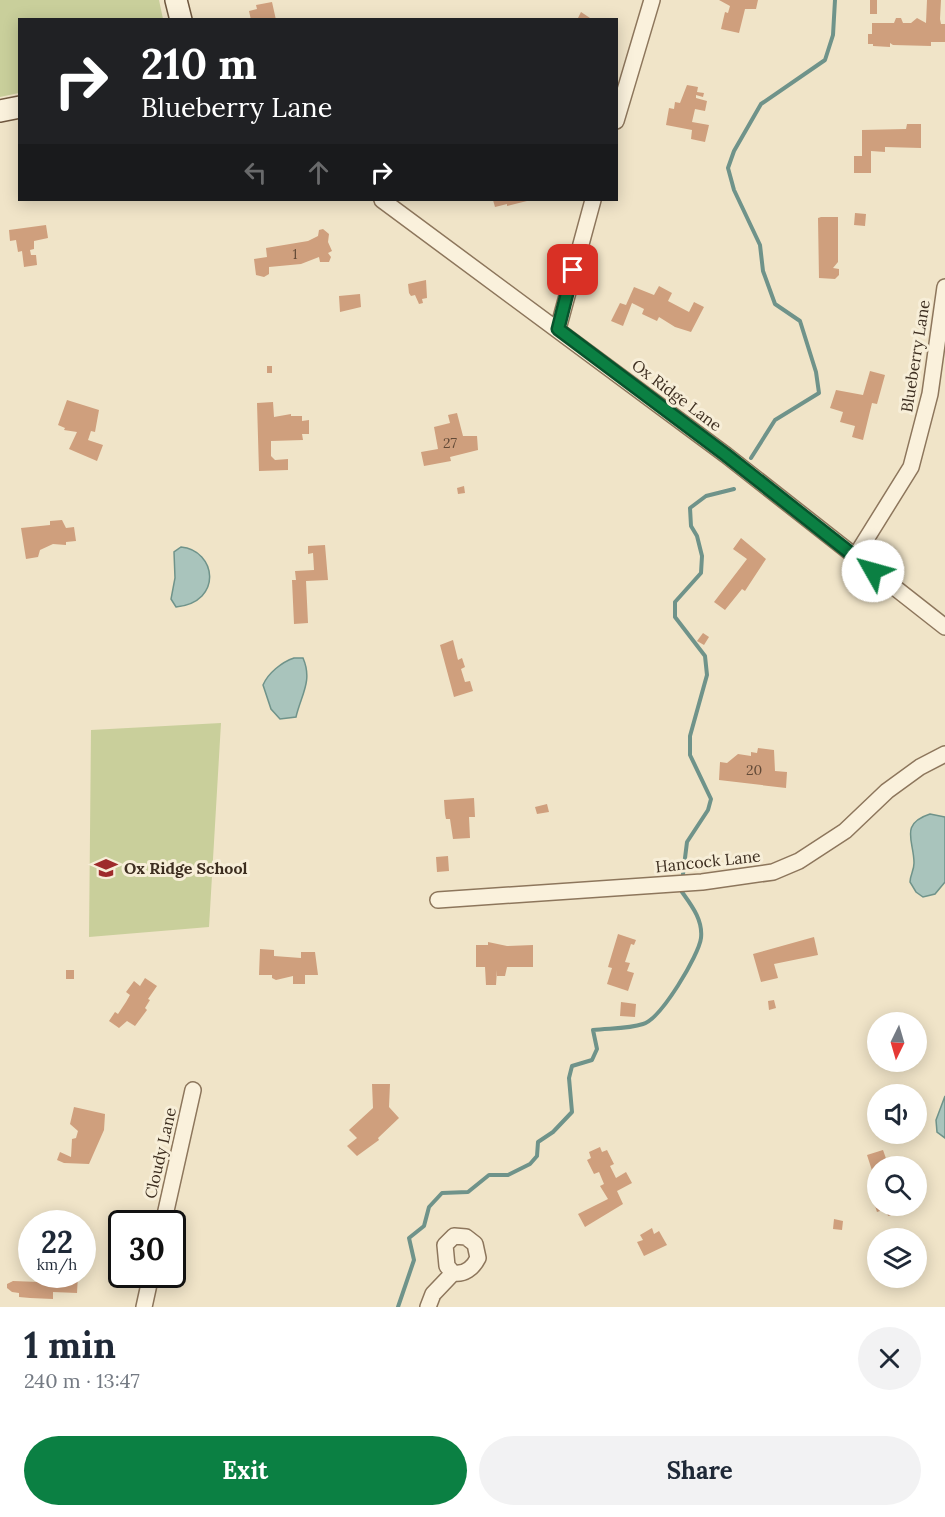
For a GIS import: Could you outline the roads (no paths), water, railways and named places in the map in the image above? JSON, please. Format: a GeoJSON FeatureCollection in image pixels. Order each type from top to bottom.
{"type":"FeatureCollection","features":[{"type":"Feature","properties":{"kind":"main road"},"geometry":{"type":"LineString","coordinates":[[176,0],[180,18]]}},
{"type":"Feature","properties":{"kind":"main road"},"geometry":{"type":"LineString","coordinates":[[0,111],[18,108]]}},
{"type":"Feature","properties":{"kind":"street"},"geometry":{"type":"LineString","coordinates":[[618,114],[652,0]]}},
{"type":"Feature","properties":{"kind":"street","name":"Ox Ridge Lane"},"geometry":{"type":"LineString","coordinates":[[383,201],[726,455],[945,627]]}},
{"type":"Feature","properties":{"kind":"street"},"geometry":{"type":"LineString","coordinates":[[558,329],[594,201]]}},
{"type":"Feature","properties":{"kind":"street","name":"Blueberry Lane"},"geometry":{"type":"LineString","coordinates":[[855,557],[911,467],[930,393],[945,287]]}},
{"type":"Feature","properties":{"kind":"street","name":"Hancock Lane"},"geometry":{"type":"LineString","coordinates":[[438,900],[702,882],[773,872],[799,861],[845,831],[887,791],[920,767],[945,754]]}},
{"type":"Feature","properties":{"kind":"street","name":"Cloudy Lane"},"geometry":{"type":"LineString","coordinates":[[166,1210],[193,1090]]}},
{"type":"Feature","properties":{"kind":"street"},"geometry":{"type":"LineString","coordinates":[[428,1307],[433,1293],[453,1273]]}},
{"type":"Feature","properties":{"kind":"street"},"geometry":{"type":"LineString","coordinates":[[144,1307],[149,1288]]}},
{"type":"Feature","properties":{"kind":"water"},"geometry":{"type":"Polygon","coordinates":[[[181,547],[193,550],[202,557],[210,576],[208,587],[202,596],[191,603],[176,607],[171,599],[175,578],[174,552],[181,547]]]}},
{"type":"Feature","properties":{"kind":"water"},"geometry":{"type":"Polygon","coordinates":[[[294,658],[303,658],[306,666],[305,688],[296,717],[280,719],[271,709],[263,685],[276,668],[294,658]]]}},
{"type":"Feature","properties":{"kind":"water"},"geometry":{"type":"Polygon","coordinates":[[[930,814],[945,817],[945,882],[935,894],[923,897],[916,892],[910,882],[914,863],[910,834],[914,823],[930,814]]]}},
{"type":"Feature","properties":{"kind":"water"},"geometry":{"type":"Polygon","coordinates":[[[945,1096],[945,1138],[937,1132],[936,1120],[945,1096]]]}},
{"type":"Feature","properties":{"kind":"waterway"},"geometry":{"type":"LineString","coordinates":[[751,458],[775,420],[819,393],[816,372],[800,321],[775,304],[763,271],[760,245],[734,190],[728,168],[734,151],[761,104],[825,60],[833,35],[835,0]]}},
{"type":"Feature","properties":{"kind":"waterway"},"geometry":{"type":"LineString","coordinates":[[683,874],[687,842],[708,810],[711,799],[690,755],[690,736],[707,675],[705,656],[675,617],[675,602],[701,573],[702,556],[697,536],[691,526],[690,508],[706,496],[734,489]]}},
{"type":"Feature","properties":{"kind":"waterway"},"geometry":{"type":"LineString","coordinates":[[398,1307],[414,1260],[409,1238],[424,1226],[429,1207],[442,1193],[468,1192],[489,1175],[508,1175],[530,1164],[537,1156],[538,1142],[553,1132],[572,1112],[569,1078],[572,1066],[592,1060],[597,1049],[593,1030],[625,1028],[643,1024],[651,1020],[669,999],[694,958],[701,938],[699,919],[682,892]]}},
{"type":"Feature","properties":{"kind":"place","name":"Ox Ridge School"},"geometry":{"type":"Point","coordinates":[106,868]}}]}
